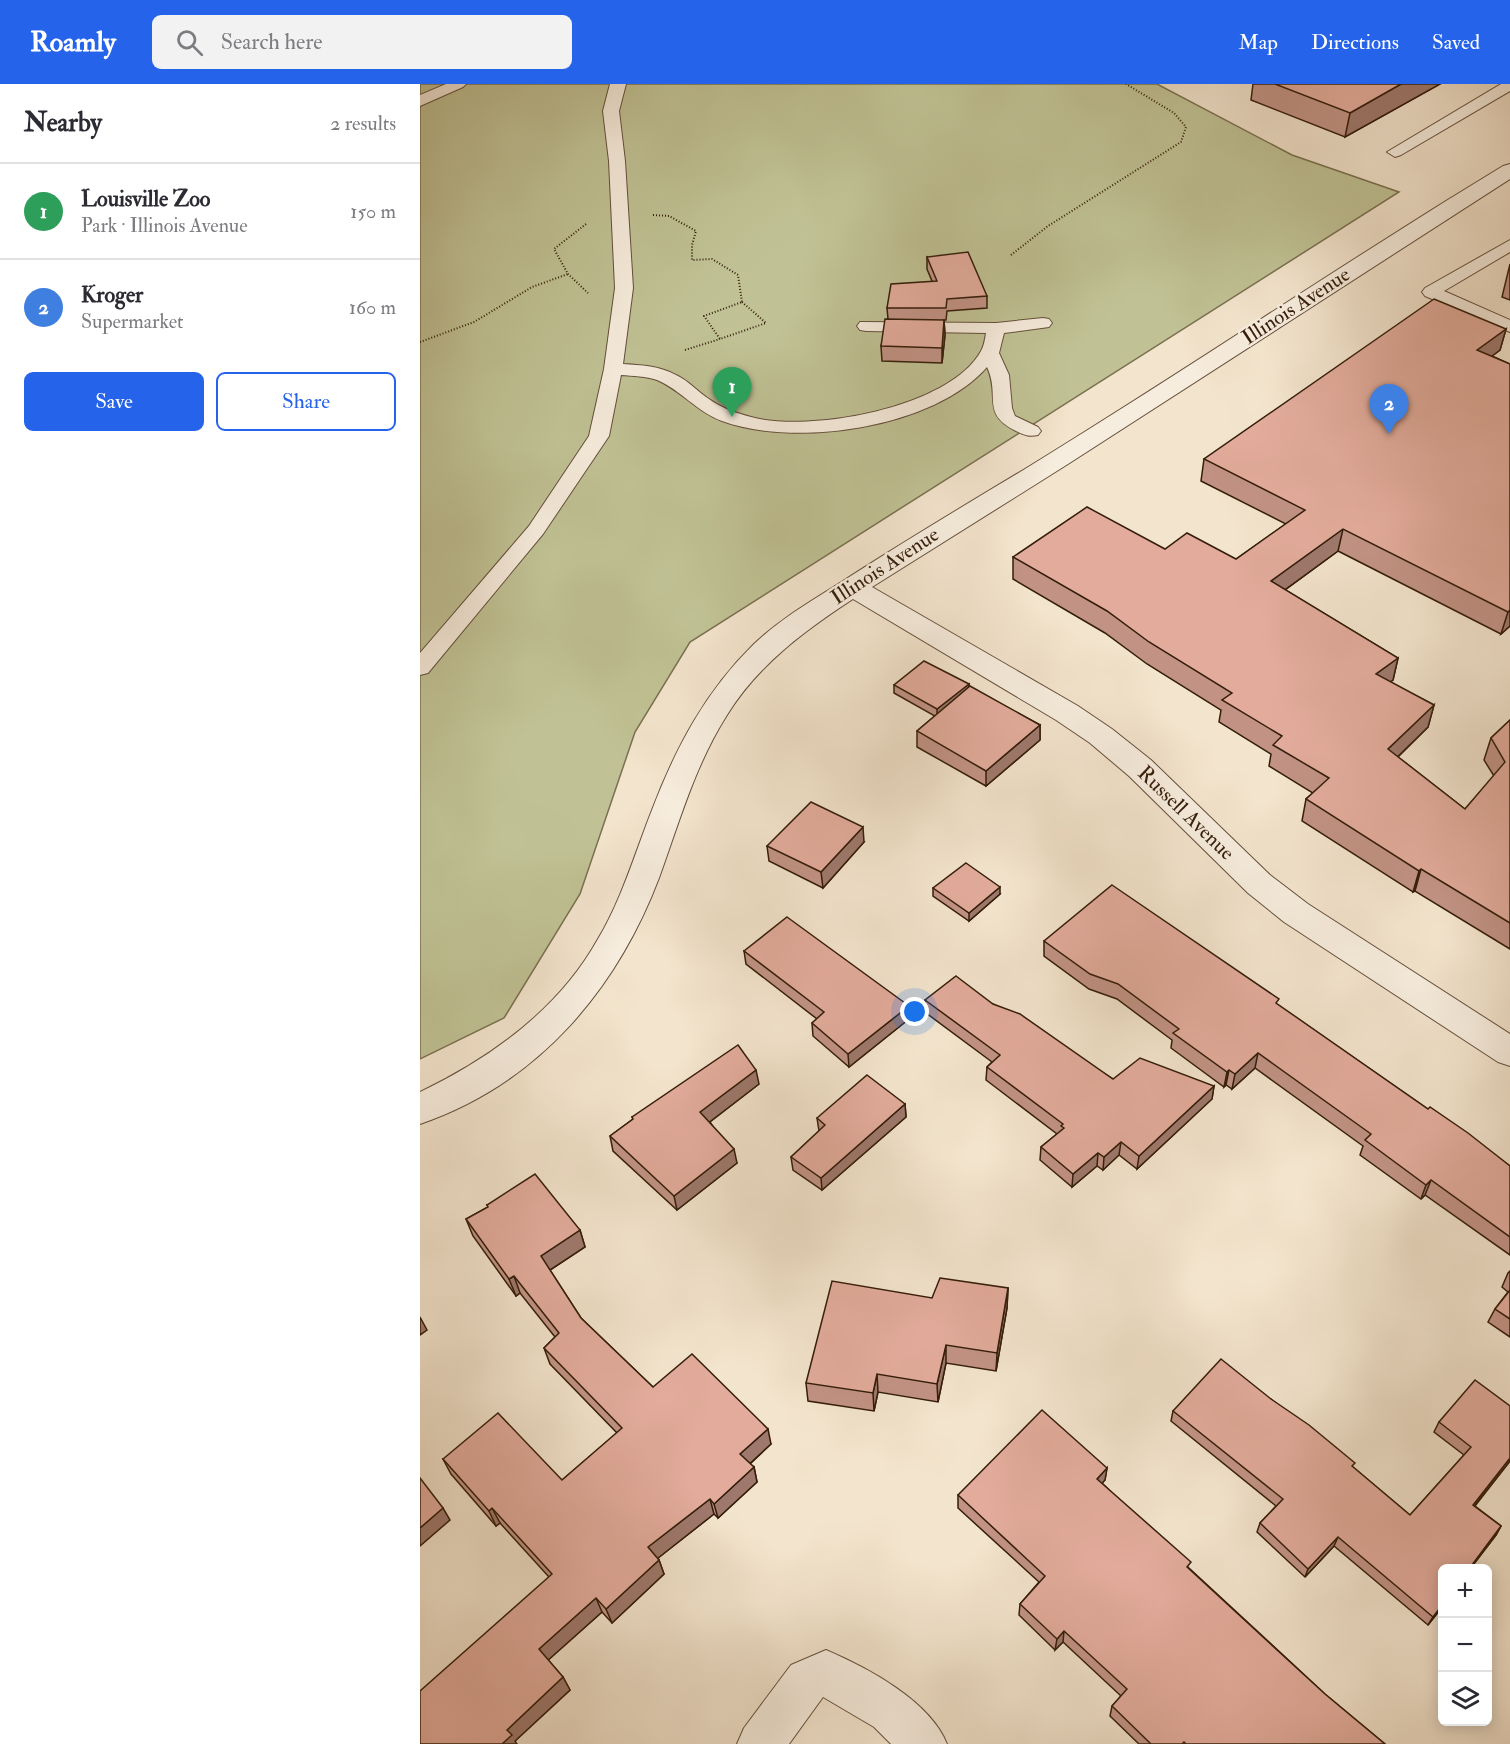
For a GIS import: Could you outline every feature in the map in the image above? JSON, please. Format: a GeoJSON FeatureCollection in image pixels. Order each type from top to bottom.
{"type":"FeatureCollection","features":[{"type":"Feature","properties":{"kind":"street","name":"Illinois Avenue"},"geometry":{"type":"LineString","coordinates":[[420,1109],[444,1098],[519,1051],[559,1018],[584,989],[602,963],[627,916],[674,788],[700,731],[739,675],[768,647],[791,628],[904,553],[1059,459],[1510,170]]}},
{"type":"Feature","properties":{"kind":"street","name":"Russell Avenue"},"geometry":{"type":"LineString","coordinates":[[852,587],[1067,713],[1101,736],[1140,768],[1259,884],[1296,913],[1510,1052]]}},
{"type":"Feature","properties":{"kind":"street"},"geometry":{"type":"LineString","coordinates":[[760,1744],[807,1681],[826,1673],[890,1710],[924,1744]]}},
{"type":"Feature","properties":{"kind":"lane"},"geometry":{"type":"LineString","coordinates":[[420,101],[458,84]]}},
{"type":"Feature","properties":{"kind":"lane"},"geometry":{"type":"LineString","coordinates":[[420,668],[536,530],[598,436],[613,369],[624,288],[617,161],[611,111],[618,84]]}},
{"type":"Feature","properties":{"kind":"lane"},"geometry":{"type":"LineString","coordinates":[[1395,152],[1510,86]]}},
{"type":"Feature","properties":{"kind":"lane"},"geometry":{"type":"LineString","coordinates":[[1510,244],[1431,292],[1510,327]]}},
{"type":"Feature","properties":{"kind":"lane"},"geometry":{"type":"LineString","coordinates":[[866,326],[996,328],[1043,323]]}},
{"type":"Feature","properties":{"kind":"lane"},"geometry":{"type":"LineString","coordinates":[[613,369],[643,371],[665,377],[686,388],[712,408],[729,417],[756,424],[831,425],[872,418],[916,406],[952,390],[972,375],[990,353],[996,328]]}},
{"type":"Feature","properties":{"kind":"lane"},"geometry":{"type":"LineString","coordinates":[[990,353],[1000,375],[1002,408],[1007,418],[1031,431]]}},
{"type":"Feature","properties":{"kind":"path"},"geometry":{"type":"LineString","coordinates":[[1011,255],[1048,226],[1180,142],[1186,127],[1174,112],[1126,84]]}},
{"type":"Feature","properties":{"kind":"path"},"geometry":{"type":"LineString","coordinates":[[420,342],[474,322],[532,287],[568,274]]}},
{"type":"Feature","properties":{"kind":"path"},"geometry":{"type":"LineString","coordinates":[[620,322],[657,345],[688,350],[738,333],[766,323],[742,302],[704,316],[720,339]]}},
{"type":"Feature","properties":{"kind":"green space"},"geometry":{"type":"Polygon","coordinates":[[[420,84],[1157,84],[1292,155],[1399,192],[690,642],[635,732],[580,894],[504,1018],[420,1059],[420,84]]]}},
{"type":"Feature","properties":{"kind":"building"},"geometry":{"type":"Polygon","coordinates":[[[1275,84],[1401,84],[1350,113],[1275,84]]]}},
{"type":"Feature","properties":{"kind":"building"},"geometry":{"type":"Polygon","coordinates":[[[968,252],[987,296],[947,299],[946,308],[887,308],[891,284],[937,281],[927,257],[968,252]]]}},
{"type":"Feature","properties":{"kind":"building"},"geometry":{"type":"Polygon","coordinates":[[[1434,299],[1506,329],[1477,350],[1510,364],[1510,610],[1508,612],[1343,529],[1271,581],[1398,658],[1376,674],[1434,705],[1388,749],[1465,809],[1505,762],[1491,738],[1510,720],[1510,923],[1421,869],[1419,871],[1306,799],[1329,778],[1273,745],[1282,736],[1222,700],[1232,693],[1149,642],[1107,611],[1013,557],[1087,507],[1165,549],[1187,533],[1236,559],[1305,510],[1204,459],[1434,299]]]}},
{"type":"Feature","properties":{"kind":"building"},"geometry":{"type":"Polygon","coordinates":[[[885,319],[944,320],[942,348],[881,346],[885,319]]]}},
{"type":"Feature","properties":{"kind":"building"},"geometry":{"type":"Polygon","coordinates":[[[924,661],[969,684],[937,709],[894,685],[924,661]]]}},
{"type":"Feature","properties":{"kind":"building"},"geometry":{"type":"Polygon","coordinates":[[[970,686],[1040,725],[986,771],[917,731],[970,686]]]}},
{"type":"Feature","properties":{"kind":"building"},"geometry":{"type":"Polygon","coordinates":[[[811,802],[863,827],[821,872],[767,846],[811,802]]]}},
{"type":"Feature","properties":{"kind":"building"},"geometry":{"type":"Polygon","coordinates":[[[966,863],[1000,887],[969,913],[933,888],[966,863]]]}},
{"type":"Feature","properties":{"kind":"building"},"geometry":{"type":"Polygon","coordinates":[[[1112,885],[1279,999],[1276,1003],[1428,1109],[1430,1107],[1468,1133],[1510,1166],[1510,1237],[1431,1180],[1426,1185],[1365,1140],[1371,1134],[1258,1053],[1235,1074],[1229,1070],[1227,1072],[1173,1033],[1179,1029],[1118,984],[1090,974],[1044,941],[1112,885]]]}},
{"type":"Feature","properties":{"kind":"building"},"geometry":{"type":"Polygon","coordinates":[[[787,917],[909,1006],[848,1054],[812,1023],[824,1012],[744,951],[787,917]]]}},
{"type":"Feature","properties":{"kind":"building"},"geometry":{"type":"Polygon","coordinates":[[[956,976],[993,1004],[1020,1014],[1113,1079],[1140,1058],[1214,1086],[1139,1156],[1121,1142],[1104,1157],[1098,1153],[1073,1174],[1041,1147],[1064,1128],[1061,1126],[1063,1124],[987,1067],[1000,1055],[925,1000],[956,976]]]}},
{"type":"Feature","properties":{"kind":"building"},"geometry":{"type":"Polygon","coordinates":[[[738,1045],[756,1070],[700,1112],[734,1149],[674,1196],[610,1136],[633,1119],[632,1117],[738,1045]]]}},
{"type":"Feature","properties":{"kind":"building"},"geometry":{"type":"Polygon","coordinates":[[[867,1075],[905,1104],[821,1178],[791,1157],[825,1125],[817,1118],[867,1075]]]}},
{"type":"Feature","properties":{"kind":"building"},"geometry":{"type":"Polygon","coordinates":[[[535,1174],[580,1230],[541,1256],[581,1318],[653,1387],[692,1354],[768,1429],[740,1454],[754,1467],[714,1504],[710,1499],[648,1547],[659,1560],[606,1609],[596,1598],[539,1649],[563,1677],[507,1730],[512,1735],[502,1744],[420,1744],[420,1691],[552,1574],[492,1508],[489,1511],[443,1459],[498,1413],[562,1480],[622,1428],[544,1348],[559,1333],[514,1276],[509,1279],[466,1219],[488,1207],[487,1205],[535,1174]]]}},
{"type":"Feature","properties":{"kind":"building"},"geometry":{"type":"Polygon","coordinates":[[[940,1278],[1008,1288],[997,1353],[946,1345],[937,1384],[877,1374],[873,1393],[806,1383],[832,1281],[932,1298],[940,1278]]]}},
{"type":"Feature","properties":{"kind":"building"},"geometry":{"type":"Polygon","coordinates":[[[1510,1290],[1510,1319],[1495,1309],[1510,1290]]]}},
{"type":"Feature","properties":{"kind":"building"},"geometry":{"type":"Polygon","coordinates":[[[1221,1359],[1271,1399],[1309,1425],[1355,1463],[1352,1466],[1410,1515],[1471,1447],[1439,1422],[1475,1380],[1510,1406],[1510,1458],[1473,1505],[1501,1526],[1473,1564],[1438,1564],[1438,1610],[1433,1617],[1338,1537],[1308,1569],[1260,1523],[1283,1499],[1173,1411],[1221,1359]]]}},
{"type":"Feature","properties":{"kind":"building"},"geometry":{"type":"Polygon","coordinates":[[[1042,1410],[1107,1468],[1097,1479],[1191,1562],[1187,1567],[1325,1694],[1385,1744],[1186,1744],[1184,1742],[1182,1744],[1151,1744],[1112,1706],[1127,1689],[1064,1631],[1057,1639],[1020,1604],[1045,1576],[958,1495],[1042,1410]]]}},
{"type":"Feature","properties":{"kind":"building"},"geometry":{"type":"Polygon","coordinates":[[[420,1478],[443,1508],[420,1528],[420,1478]]]}},
{"type":"Feature","properties":{"kind":"place","name":"Louisville Zoo"},"geometry":{"type":"Point","coordinates":[732,417]}},
{"type":"Feature","properties":{"kind":"place","name":"Kroger"},"geometry":{"type":"Point","coordinates":[1389,434]}}]}
